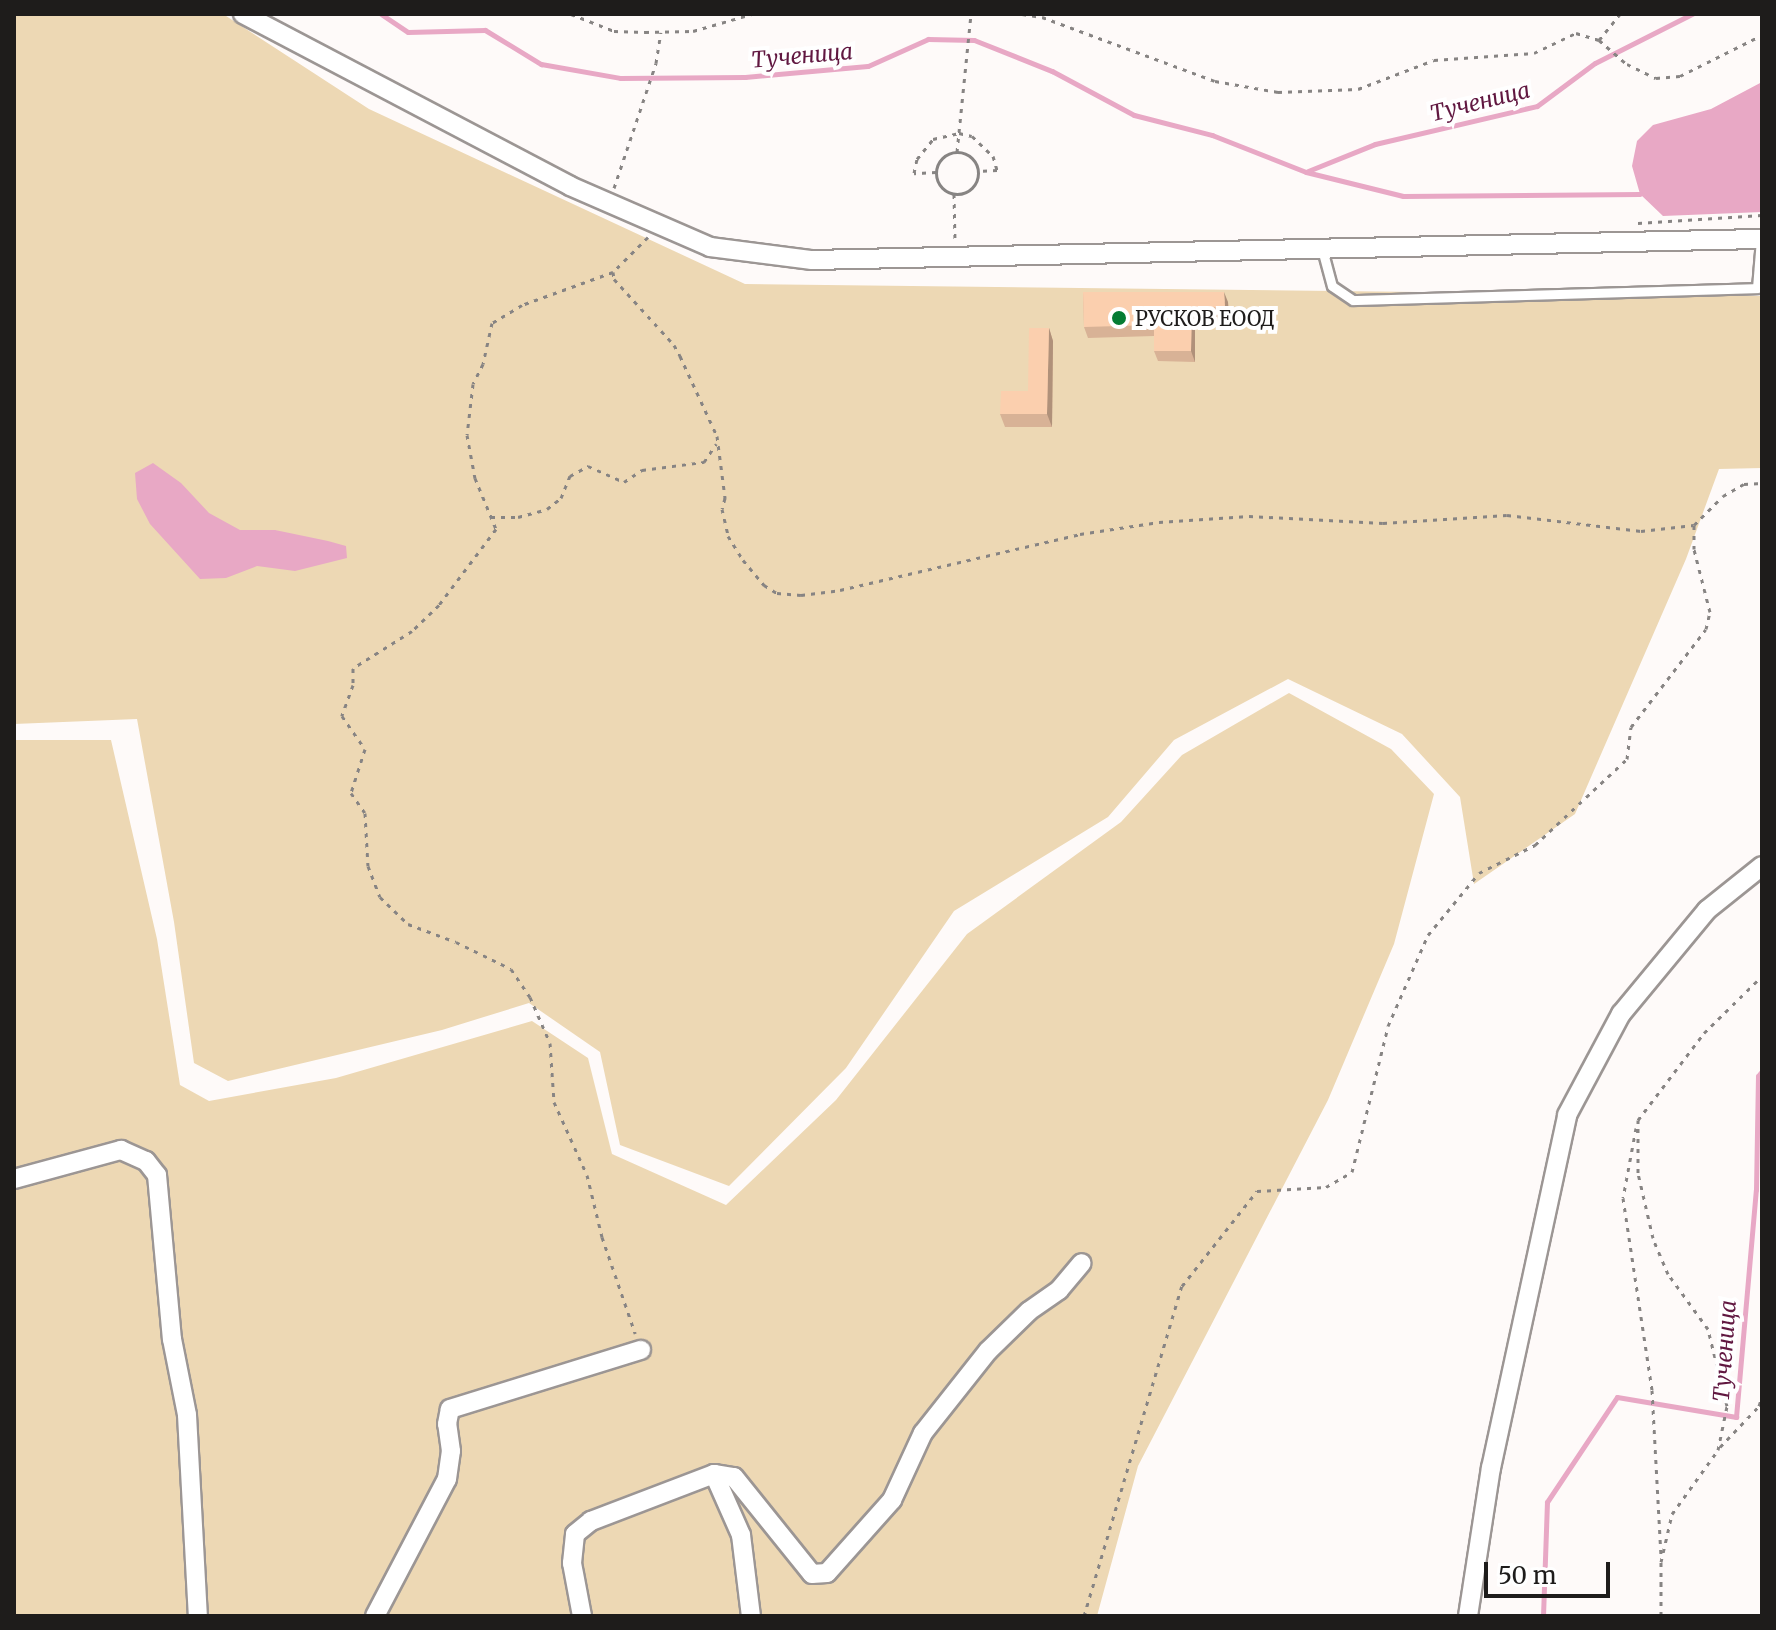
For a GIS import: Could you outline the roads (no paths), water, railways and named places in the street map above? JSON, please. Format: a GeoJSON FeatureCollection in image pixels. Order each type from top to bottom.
{"type":"FeatureCollection","features":[{"type":"Feature","properties":{"kind":"street"},"geometry":{"type":"LineString","coordinates":[[243,14],[570,186],[710,247],[812,260],[1762,239]]}},
{"type":"Feature","properties":{"kind":"street"},"geometry":{"type":"LineString","coordinates":[[1468,1616],[1491,1468],[1567,1115],[1621,1014],[1707,910],[1762,866]]}},
{"type":"Feature","properties":{"kind":"street"},"geometry":{"type":"LineString","coordinates":[[14,1179],[121,1150],[146,1161],[157,1175],[172,1339],[187,1415],[198,1616]]}},
{"type":"Feature","properties":{"kind":"street"},"geometry":{"type":"LineString","coordinates":[[582,1616],[572,1563],[575,1534],[591,1521],[714,1474],[734,1477],[812,1574],[827,1573],[892,1500],[923,1433],[988,1351],[1029,1311],[1059,1290],[1082,1263]]}},
{"type":"Feature","properties":{"kind":"street"},"geometry":{"type":"LineString","coordinates":[[375,1616],[447,1479],[451,1451],[447,1424],[450,1409],[641,1350]]}},
{"type":"Feature","properties":{"kind":"street"},"geometry":{"type":"LineString","coordinates":[[714,1474],[741,1535],[751,1616]]}},
{"type":"Feature","properties":{"kind":"lane"},"geometry":{"type":"LineString","coordinates":[[1322,249],[1332,286],[1353,300],[1759,288],[1762,239]]}},
{"type":"Feature","properties":{"kind":"waterway","name":"Тученица"},"geometry":{"type":"LineString","coordinates":[[381,14],[408,32],[485,30],[541,64],[620,78],[745,77],[868,66],[928,39],[974,40],[1052,71],[1134,115],[1212,135],[1306,172],[1403,196],[1640,194]]}},
{"type":"Feature","properties":{"kind":"waterway","name":"Тученица"},"geometry":{"type":"LineString","coordinates":[[1308,171],[1375,144],[1537,106],[1595,63],[1692,14]]}},
{"type":"Feature","properties":{"kind":"waterway","name":"Тученица"},"geometry":{"type":"LineString","coordinates":[[1543,1616],[1547,1502],[1617,1397],[1736,1417],[1756,1190],[1758,1076],[1762,1071]]}},
{"type":"Feature","properties":{"kind":"place","name":"РУСКОВ ЕООД"},"geometry":{"type":"Point","coordinates":[1119,318]}}]}
